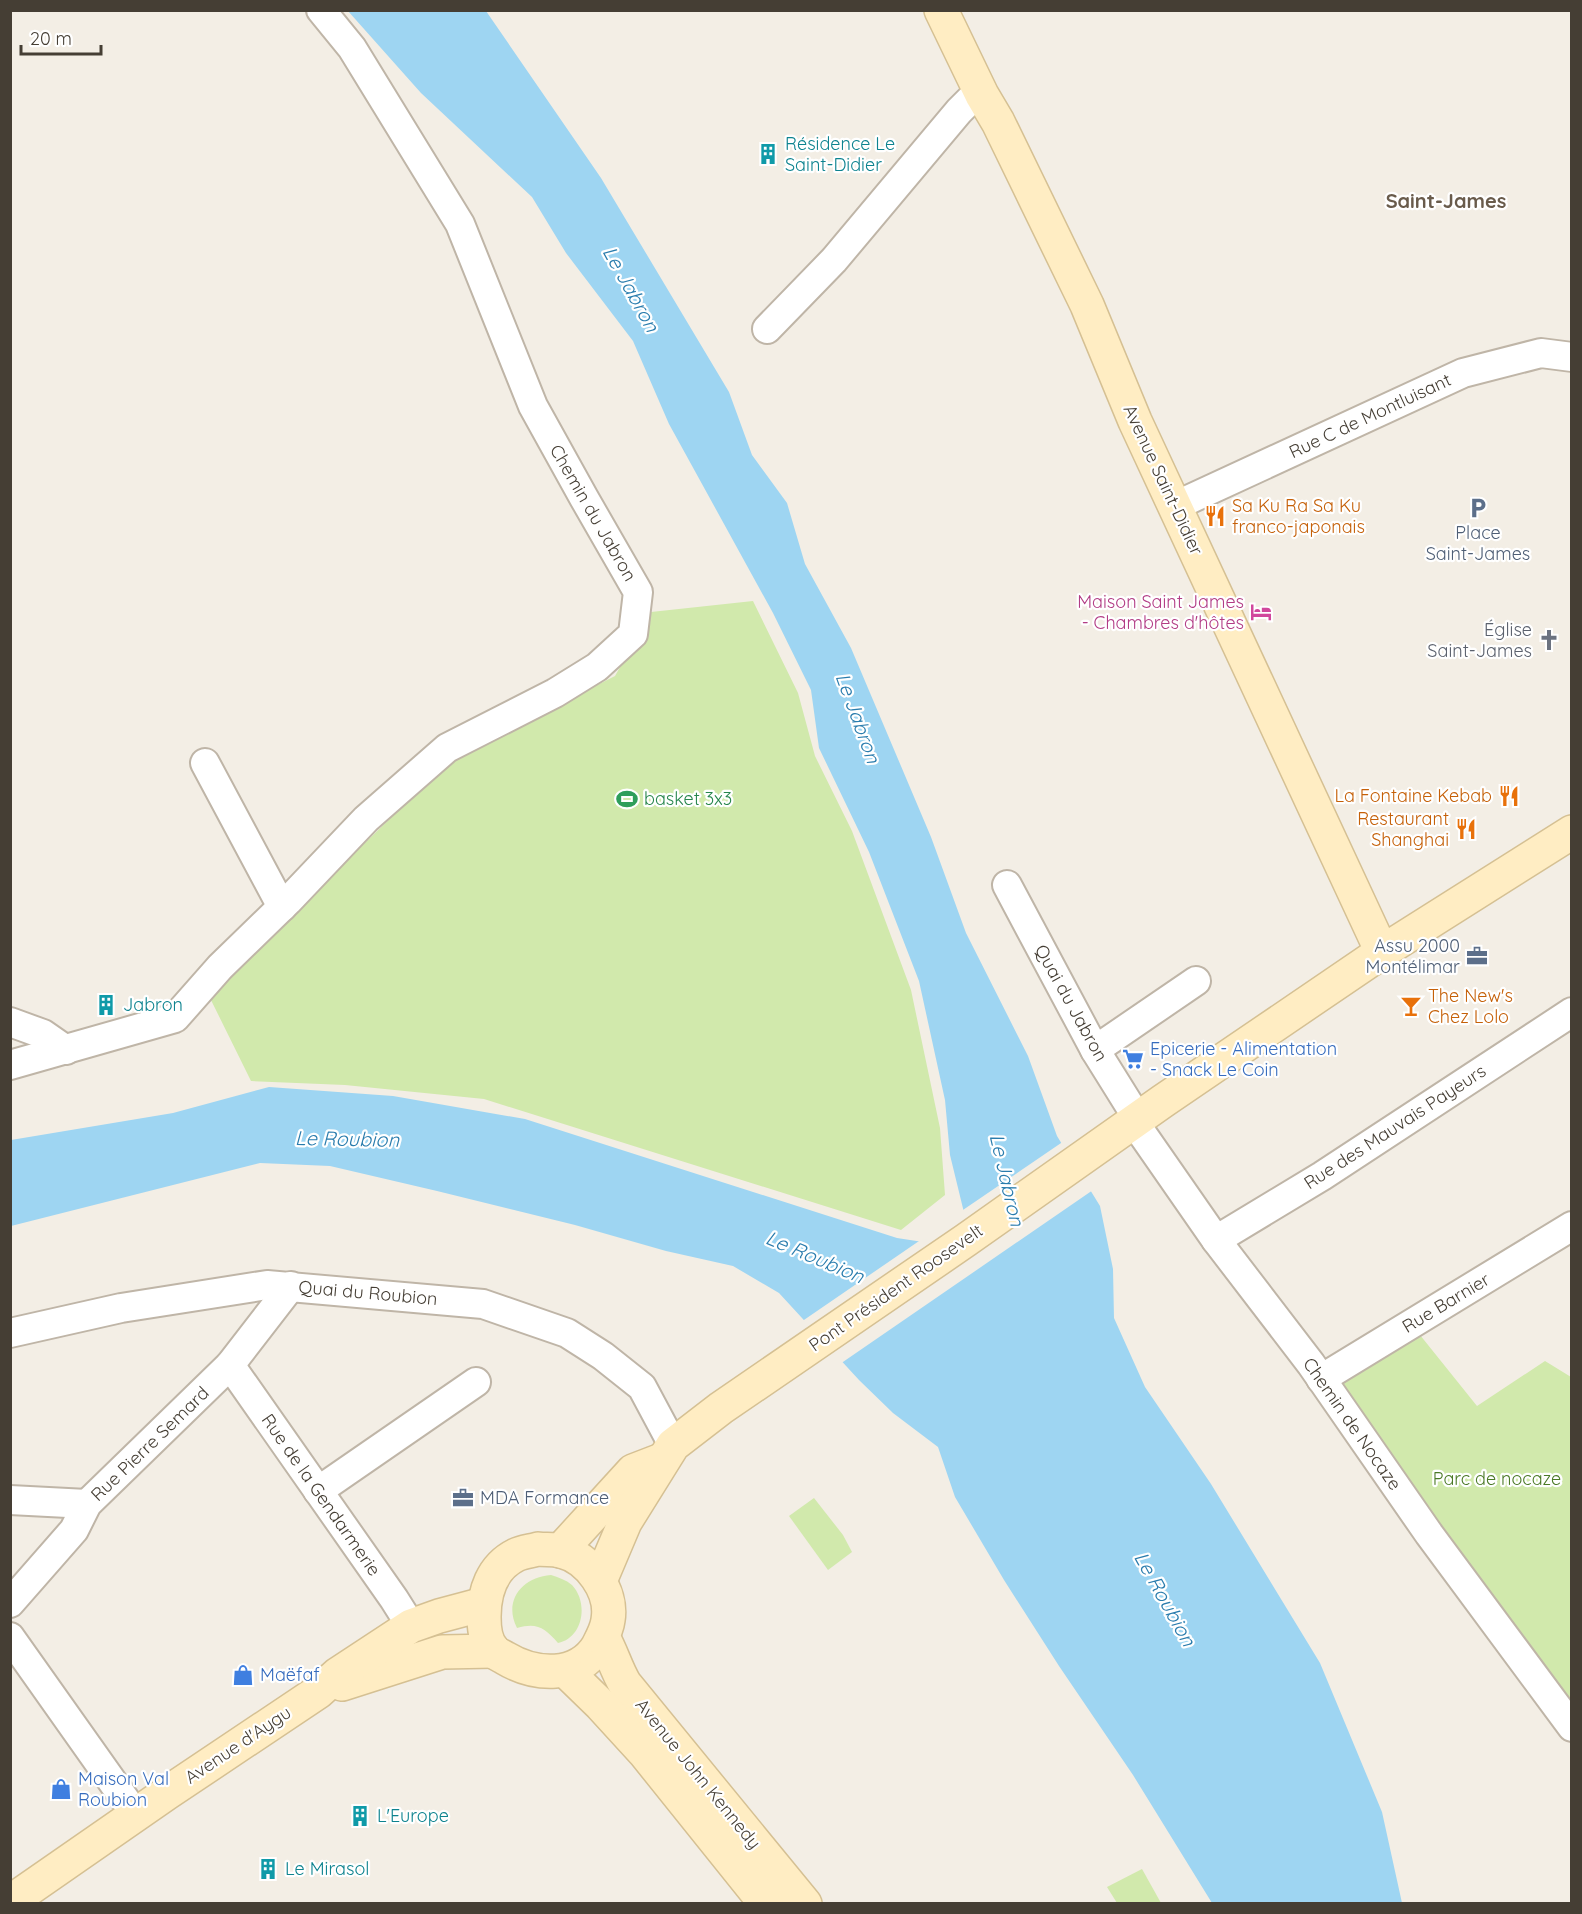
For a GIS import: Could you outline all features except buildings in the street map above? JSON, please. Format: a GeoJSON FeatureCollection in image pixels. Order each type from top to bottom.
{"type":"FeatureCollection","features":[{"type":"Feature","properties":{"kind":"main road","name":"Avenue Saint-Didier"},"geometry":{"type":"LineString","coordinates":[[941,10],[1087,305],[1135,421],[1382,952]]}},
{"type":"Feature","properties":{"kind":"main road","name":"Pont Président Roosevelt"},"geometry":{"type":"LineString","coordinates":[[668,1452],[721,1408],[1136,1120],[1382,952],[1569,832]]}},
{"type":"Feature","properties":{"kind":"main road"},"geometry":{"type":"LineString","coordinates":[[560,1551],[633,1471],[668,1452]]}},
{"type":"Feature","properties":{"kind":"main road"},"geometry":{"type":"LineString","coordinates":[[600,1581],[626,1522],[668,1452]]}},
{"type":"Feature","properties":{"kind":"main road"},"geometry":{"type":"LineString","coordinates":[[538,1549],[560,1551],[575,1556],[588,1566],[600,1581],[607,1600],[609,1620],[595,1651],[584,1662],[566,1671],[538,1671],[518,1666],[494,1651],[486,1637],[484,1604],[489,1584],[500,1568],[516,1555],[538,1549]]}},
{"type":"Feature","properties":{"kind":"main road","name":"Avenue d'Aygu"},"geometry":{"type":"LineString","coordinates":[[10,1902],[318,1692],[338,1674],[411,1626],[484,1604]]}},
{"type":"Feature","properties":{"kind":"main road","name":"Avenue John Kennedy"},"geometry":{"type":"LineString","coordinates":[[603,1637],[611,1652],[617,1672],[625,1684],[805,1904]]}},
{"type":"Feature","properties":{"kind":"main road","name":"Avenue d'Aygu"},"geometry":{"type":"LineString","coordinates":[[318,1692],[442,1652],[494,1651]]}},
{"type":"Feature","properties":{"kind":"main road","name":"Avenue John Kennedy"},"geometry":{"type":"LineString","coordinates":[[566,1671],[644,1752],[766,1904]]}},
{"type":"Feature","properties":{"kind":"street","name":"Chemin du Jabron"},"geometry":{"type":"LineString","coordinates":[[10,1065],[175,1018],[220,967],[285,904],[366,819],[447,748],[555,693],[597,667],[633,634],[638,592],[533,406],[460,224],[351,48],[321,10]]}},
{"type":"Feature","properties":{"kind":"street"},"geometry":{"type":"LineString","coordinates":[[767,329],[834,260],[959,111],[970,100],[982,95]]}},
{"type":"Feature","properties":{"kind":"street","name":"Rue C de Montluisant"},"geometry":{"type":"LineString","coordinates":[[1175,506],[1463,373],[1540,353],[1572,357]]}},
{"type":"Feature","properties":{"kind":"street"},"geometry":{"type":"LineString","coordinates":[[205,763],[285,904]]}},
{"type":"Feature","properties":{"kind":"street","name":"Quai du Jabron"},"geometry":{"type":"LineString","coordinates":[[1007,885],[1095,1050],[1136,1120]]}},
{"type":"Feature","properties":{"kind":"street"},"geometry":{"type":"LineString","coordinates":[[1095,1050],[1196,981]]}},
{"type":"Feature","properties":{"kind":"street","name":"Rue des Mauvais Payeurs"},"geometry":{"type":"LineString","coordinates":[[1216,1240],[1322,1176],[1572,1012]]}},
{"type":"Feature","properties":{"kind":"street"},"geometry":{"type":"LineString","coordinates":[[10,1022],[44,1034],[66,1050]]}},
{"type":"Feature","properties":{"kind":"street","name":"Chemin de Nocaze"},"geometry":{"type":"LineString","coordinates":[[1136,1120],[1216,1240],[1321,1379],[1429,1534],[1572,1727]]}},
{"type":"Feature","properties":{"kind":"street","name":"Rue Barnier"},"geometry":{"type":"LineString","coordinates":[[1321,1379],[1572,1226]]}},
{"type":"Feature","properties":{"kind":"street","name":"Quai du Roubion"},"geometry":{"type":"LineString","coordinates":[[10,1333],[121,1308],[267,1285],[483,1304],[567,1334],[603,1356],[642,1387],[668,1452]]}},
{"type":"Feature","properties":{"kind":"street","name":"Rue Pierre Semard"},"geometry":{"type":"LineString","coordinates":[[10,1603],[74,1530],[87,1504],[230,1365],[291,1286]]}},
{"type":"Feature","properties":{"kind":"street","name":"Rue de la Gendarmerie"},"geometry":{"type":"LineString","coordinates":[[230,1365],[411,1626]]}},
{"type":"Feature","properties":{"kind":"street"},"geometry":{"type":"LineString","coordinates":[[318,1491],[476,1382]]}},
{"type":"Feature","properties":{"kind":"street"},"geometry":{"type":"LineString","coordinates":[[10,1500],[87,1504]]}},
{"type":"Feature","properties":{"kind":"street"},"geometry":{"type":"LineString","coordinates":[[10,1637],[136,1815]]}},
{"type":"Feature","properties":{"kind":"green space"},"geometry":{"type":"Polygon","coordinates":[[[753,601],[798,693],[815,756],[852,831],[911,990],[940,1128],[945,1195],[901,1230],[484,1099],[345,1085],[251,1081],[208,994],[454,757],[615,676],[651,612],[753,601]]]}},
{"type":"Feature","properties":{"kind":"green space","name":"Parc de nocaze"},"geometry":{"type":"Polygon","coordinates":[[[1420,1335],[1477,1406],[1545,1361],[1571,1377],[1571,1703],[1335,1387],[1420,1335]]]}},
{"type":"Feature","properties":{"kind":"green space"},"geometry":{"type":"Polygon","coordinates":[[[814,1498],[843,1535],[852,1552],[828,1570],[789,1516],[814,1498]]]}},
{"type":"Feature","properties":{"kind":"green space"},"geometry":{"type":"Polygon","coordinates":[[[551,1575],[572,1585],[577,1592],[582,1610],[578,1627],[573,1634],[558,1643],[549,1633],[535,1626],[517,1628],[512,1609],[518,1592],[524,1586],[531,1580],[551,1575]]]}},
{"type":"Feature","properties":{"kind":"green space"},"geometry":{"type":"Polygon","coordinates":[[[1142,1869],[1161,1903],[1117,1903],[1107,1887],[1142,1869]]]}},
{"type":"Feature","properties":{"kind":"water"},"geometry":{"type":"Polygon","coordinates":[[[348,11],[486,11],[601,178],[729,392],[752,455],[787,503],[805,564],[851,648],[931,837],[966,933],[1028,1056],[1057,1136],[1100,1206],[1113,1269],[1114,1318],[1145,1387],[1211,1484],[1320,1663],[1382,1812],[1402,1903],[1212,1903],[1133,1775],[1004,1580],[955,1497],[938,1447],[893,1413],[859,1380],[779,1293],[733,1266],[330,1166],[260,1163],[11,1226],[11,1140],[173,1113],[269,1087],[393,1096],[525,1119],[897,1238],[949,1246],[968,1229],[950,1155],[945,1100],[919,981],[869,852],[819,748],[811,690],[773,613],[669,424],[633,341],[566,253],[532,197],[421,93],[348,11]]]}},
{"type":"Feature","properties":{"kind":"pier"},"geometry":{"type":"Polygon","coordinates":[[[1064,1141],[1093,1190],[840,1364],[801,1322],[922,1239],[948,1243],[964,1228],[960,1212],[1064,1141]]]}},
{"type":"Feature","properties":{"kind":"place","name":"Résidence Le Saint-Didier"},"geometry":{"type":"Point","coordinates":[768,154]}},
{"type":"Feature","properties":{"kind":"place","name":"Place Saint-James"},"geometry":{"type":"Point","coordinates":[1478,508]}},
{"type":"Feature","properties":{"kind":"place","name":"Sa Ku Ra Sa Ku franco-japonais"},"geometry":{"type":"Point","coordinates":[1215,516]}},
{"type":"Feature","properties":{"kind":"place","name":"Maison Saint James - Chambres d'hôtes"},"geometry":{"type":"Point","coordinates":[1261,612]}},
{"type":"Feature","properties":{"kind":"place","name":"Église Saint-James"},"geometry":{"type":"Point","coordinates":[1549,640]}},
{"type":"Feature","properties":{"kind":"place","name":"La Fontaine Kebab"},"geometry":{"type":"Point","coordinates":[1509,796]}},
{"type":"Feature","properties":{"kind":"place","name":"basket 3x3"},"geometry":{"type":"Point","coordinates":[627,799]}},
{"type":"Feature","properties":{"kind":"place","name":"Restaurant Shanghai"},"geometry":{"type":"Point","coordinates":[1466,829]}},
{"type":"Feature","properties":{"kind":"place","name":"Assu 2000 Montélimar"},"geometry":{"type":"Point","coordinates":[1477,956]}},
{"type":"Feature","properties":{"kind":"place","name":"Jabron"},"geometry":{"type":"Point","coordinates":[106,1005]}},
{"type":"Feature","properties":{"kind":"place","name":"The New's Chez Lolo"},"geometry":{"type":"Point","coordinates":[1411,1006]}},
{"type":"Feature","properties":{"kind":"place","name":"Epicerie - Alimentation - Snack Le Coin"},"geometry":{"type":"Point","coordinates":[1133,1059]}},
{"type":"Feature","properties":{"kind":"place","name":"MDA Formance"},"geometry":{"type":"Point","coordinates":[463,1498]}},
{"type":"Feature","properties":{"kind":"place","name":"Maëfaf"},"geometry":{"type":"Point","coordinates":[243,1675]}},
{"type":"Feature","properties":{"kind":"place","name":"Maison Val Roubion"},"geometry":{"type":"Point","coordinates":[61,1789]}},
{"type":"Feature","properties":{"kind":"place","name":"L'Europe"},"geometry":{"type":"Point","coordinates":[360,1816]}},
{"type":"Feature","properties":{"kind":"place","name":"Le Mirasol"},"geometry":{"type":"Point","coordinates":[268,1869]}},
{"type":"Feature","properties":{"kind":"district","name":"Saint-James"},"geometry":{"type":"Point","coordinates":[1446,201]}},
{"type":"Feature","properties":{"kind":"water label","name":"Le Jabron"},"geometry":{"type":"Point","coordinates":[631,289]}},
{"type":"Feature","properties":{"kind":"water label","name":"Le Jabron"},"geometry":{"type":"Point","coordinates":[858,718]}},
{"type":"Feature","properties":{"kind":"water label","name":"Le Roubion"},"geometry":{"type":"Point","coordinates":[347,1139]}},
{"type":"Feature","properties":{"kind":"water label","name":"Le Jabron"},"geometry":{"type":"Point","coordinates":[1007,1180]}},
{"type":"Feature","properties":{"kind":"water label","name":"Le Roubion"},"geometry":{"type":"Point","coordinates":[815,1257]}},
{"type":"Feature","properties":{"kind":"water label","name":"Le Roubion"},"geometry":{"type":"Point","coordinates":[1165,1599]}}]}
